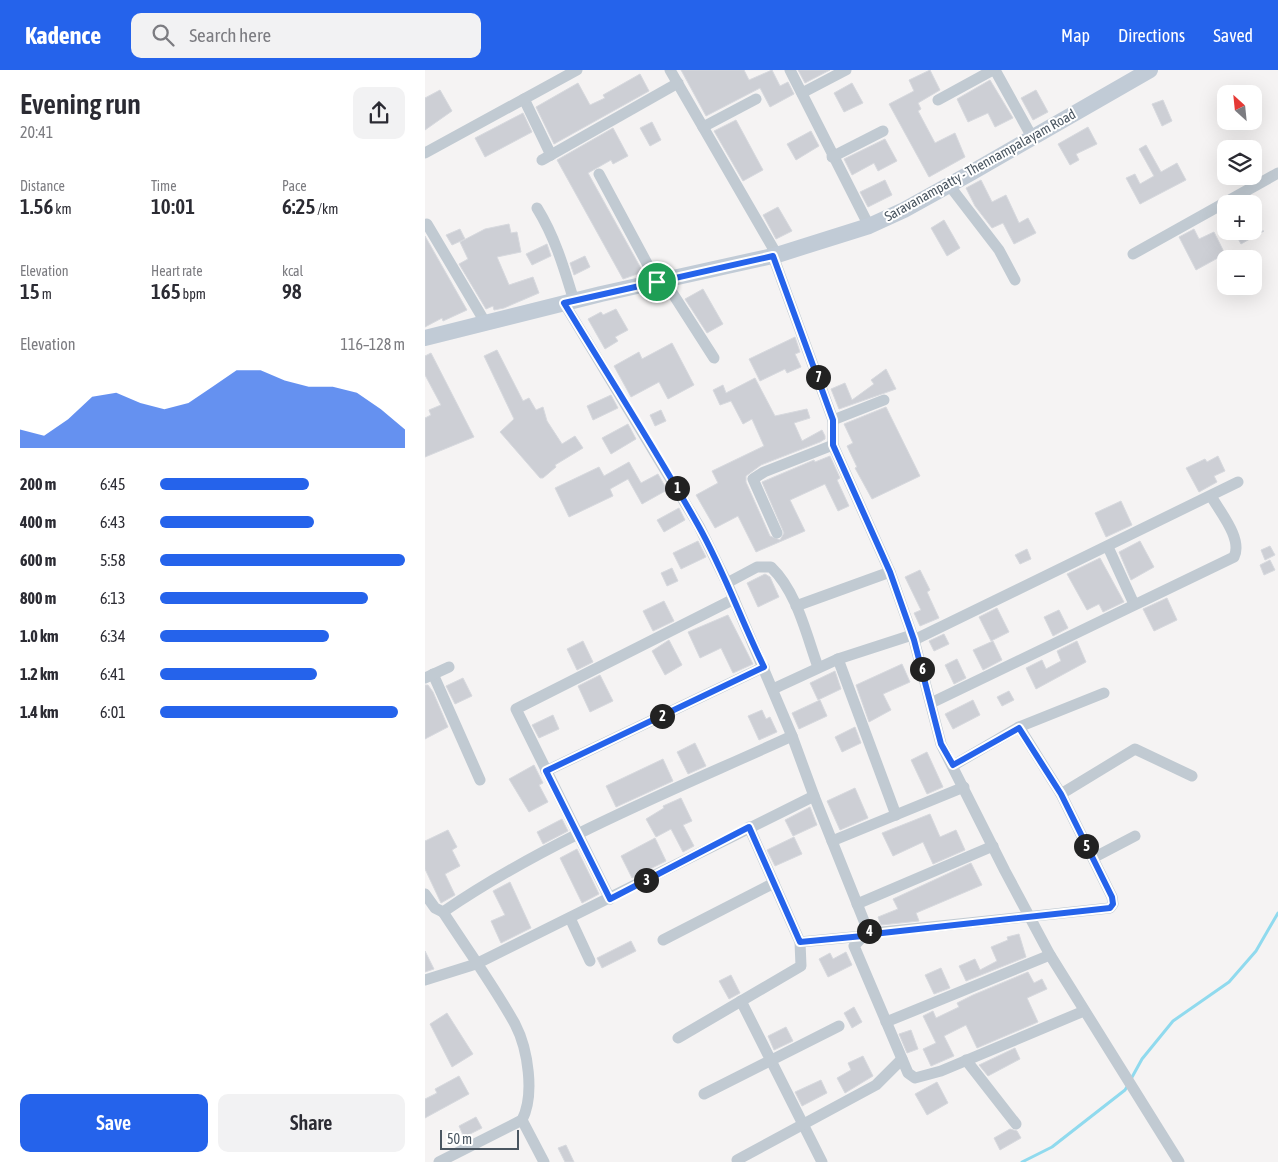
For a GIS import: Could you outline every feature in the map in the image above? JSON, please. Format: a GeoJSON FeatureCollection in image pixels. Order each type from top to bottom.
{"type":"FeatureCollection","features":[{"type":"Feature","properties":{"kind":"main road","name":"Saravanampatty - Thennampalayam Road"},"geometry":{"type":"LineString","coordinates":[[425,338],[569,302],[775,255],[869,226],[905,210],[1150,70]]}},
{"type":"Feature","properties":{"kind":"street"},"geometry":{"type":"LineString","coordinates":[[425,153],[577,70]]}},
{"type":"Feature","properties":{"kind":"street"},"geometry":{"type":"LineString","coordinates":[[670,70],[775,255],[833,420],[833,445],[890,572],[913,638],[941,744],[1050,955],[1179,1162]]}},
{"type":"Feature","properties":{"kind":"street"},"geometry":{"type":"LineString","coordinates":[[789,70],[869,226]]}},
{"type":"Feature","properties":{"kind":"street"},"geometry":{"type":"LineString","coordinates":[[802,93],[846,70]]}},
{"type":"Feature","properties":{"kind":"street"},"geometry":{"type":"LineString","coordinates":[[938,100],[994,70],[1032,137]]}},
{"type":"Feature","properties":{"kind":"street"},"geometry":{"type":"LineString","coordinates":[[524,99],[547,157],[678,83]]}},
{"type":"Feature","properties":{"kind":"street"},"geometry":{"type":"LineString","coordinates":[[703,127],[756,99]]}},
{"type":"Feature","properties":{"kind":"street"},"geometry":{"type":"LineString","coordinates":[[832,157],[883,132]]}},
{"type":"Feature","properties":{"kind":"street"},"geometry":{"type":"LineString","coordinates":[[1133,254],[1278,173]]}},
{"type":"Feature","properties":{"kind":"street"},"geometry":{"type":"LineString","coordinates":[[599,174],[661,281],[714,358]]}},
{"type":"Feature","properties":{"kind":"street"},"geometry":{"type":"LineString","coordinates":[[949,185],[999,250],[1015,280]]}},
{"type":"Feature","properties":{"kind":"street"},"geometry":{"type":"LineString","coordinates":[[537,208],[559,252],[569,302],[699,526],[727,583],[792,736],[813,796],[857,904],[866,933]]}},
{"type":"Feature","properties":{"kind":"street"},"geometry":{"type":"LineString","coordinates":[[427,224],[485,322]]}},
{"type":"Feature","properties":{"kind":"street"},"geometry":{"type":"LineString","coordinates":[[833,420],[884,400]]}},
{"type":"Feature","properties":{"kind":"street"},"geometry":{"type":"LineString","coordinates":[[777,532],[753,479],[764,472],[833,445]]}},
{"type":"Feature","properties":{"kind":"street"},"geometry":{"type":"LineString","coordinates":[[773,689],[837,659],[913,638],[1107,547],[1238,482]]}},
{"type":"Feature","properties":{"kind":"street"},"geometry":{"type":"LineString","coordinates":[[931,703],[1234,557],[1237,551],[1237,542],[1211,496]]}},
{"type":"Feature","properties":{"kind":"street"},"geometry":{"type":"LineString","coordinates":[[1107,547],[1134,604]]}},
{"type":"Feature","properties":{"kind":"street"},"geometry":{"type":"LineString","coordinates":[[727,583],[757,567],[771,567],[780,576],[796,606],[819,667]]}},
{"type":"Feature","properties":{"kind":"street"},"geometry":{"type":"LineString","coordinates":[[796,606],[890,572]]}},
{"type":"Feature","properties":{"kind":"street"},"geometry":{"type":"LineString","coordinates":[[610,899],[516,709],[734,599]]}},
{"type":"Feature","properties":{"kind":"street"},"geometry":{"type":"LineString","coordinates":[[837,659],[897,815]]}},
{"type":"Feature","properties":{"kind":"street"},"geometry":{"type":"LineString","coordinates":[[449,667],[429,676],[480,780]]}},
{"type":"Feature","properties":{"kind":"street"},"geometry":{"type":"LineString","coordinates":[[546,771],[764,667]]}},
{"type":"Feature","properties":{"kind":"street"},"geometry":{"type":"LineString","coordinates":[[953,765],[1019,728],[1104,693]]}},
{"type":"Feature","properties":{"kind":"street"},"geometry":{"type":"LineString","coordinates":[[800,942],[866,933],[873,934],[1030,918],[1110,908],[1113,904],[1112,897],[1061,794],[1019,728]]}},
{"type":"Feature","properties":{"kind":"street"},"geometry":{"type":"LineString","coordinates":[[443,912],[464,898],[577,834],[792,736]]}},
{"type":"Feature","properties":{"kind":"street"},"geometry":{"type":"LineString","coordinates":[[1061,794],[1135,749],[1192,776]]}},
{"type":"Feature","properties":{"kind":"street"},"geometry":{"type":"LineString","coordinates":[[831,841],[963,787]]}},
{"type":"Feature","properties":{"kind":"street"},"geometry":{"type":"LineString","coordinates":[[425,980],[476,964],[610,899],[813,796]]}},
{"type":"Feature","properties":{"kind":"street"},"geometry":{"type":"LineString","coordinates":[[678,1038],[801,966],[800,942],[749,827]]}},
{"type":"Feature","properties":{"kind":"street"},"geometry":{"type":"LineString","coordinates":[[1093,858],[1135,836]]}},
{"type":"Feature","properties":{"kind":"street"},"geometry":{"type":"LineString","coordinates":[[857,904],[993,846]]}},
{"type":"Feature","properties":{"kind":"street"},"geometry":{"type":"LineString","coordinates":[[663,940],[774,883]]}},
{"type":"Feature","properties":{"kind":"street"},"geometry":{"type":"LineString","coordinates":[[425,894],[435,908],[443,912],[516,1026],[529,1071],[526,1113],[522,1120],[439,1162]]}},
{"type":"Feature","properties":{"kind":"street"},"geometry":{"type":"LineString","coordinates":[[570,918],[590,962]]}},
{"type":"Feature","properties":{"kind":"street"},"geometry":{"type":"LineString","coordinates":[[866,933],[854,946],[908,1073],[915,1078],[966,1060],[1084,1011]]}},
{"type":"Feature","properties":{"kind":"street"},"geometry":{"type":"LineString","coordinates":[[886,1022],[1050,955]]}},
{"type":"Feature","properties":{"kind":"street"},"geometry":{"type":"LineString","coordinates":[[741,1001],[822,1162]]}},
{"type":"Feature","properties":{"kind":"street"},"geometry":{"type":"LineString","coordinates":[[704,1094],[839,1026]]}},
{"type":"Feature","properties":{"kind":"street"},"geometry":{"type":"LineString","coordinates":[[737,1160],[876,1085],[902,1059]]}},
{"type":"Feature","properties":{"kind":"street"},"geometry":{"type":"LineString","coordinates":[[966,1060],[1016,1124]]}},
{"type":"Feature","properties":{"kind":"street"},"geometry":{"type":"LineString","coordinates":[[522,1120],[543,1161]]}},
{"type":"Feature","properties":{"kind":"building"},"geometry":{"type":"Polygon","coordinates":[[[681,70],[744,70],[749,80],[772,70],[780,86],[788,82],[794,94],[770,107],[760,88],[706,116],[681,70]]]}},
{"type":"Feature","properties":{"kind":"building"},"geometry":{"type":"Polygon","coordinates":[[[798,70],[830,70],[805,83],[798,70]]]}},
{"type":"Feature","properties":{"kind":"building"},"geometry":{"type":"Polygon","coordinates":[[[930,70],[940,90],[918,103],[921,109],[918,111],[935,143],[955,133],[965,157],[929,177],[889,104],[914,91],[909,80],[930,70]]]}},
{"type":"Feature","properties":{"kind":"building"},"geometry":{"type":"Polygon","coordinates":[[[640,74],[649,91],[554,144],[536,107],[578,83],[590,105],[605,98],[603,95],[640,74]]]}},
{"type":"Feature","properties":{"kind":"building"},"geometry":{"type":"Polygon","coordinates":[[[990,80],[1013,118],[995,127],[988,113],[968,122],[957,99],[990,80]]]}},
{"type":"Feature","properties":{"kind":"building"},"geometry":{"type":"Polygon","coordinates":[[[852,83],[863,103],[844,112],[834,93],[852,83]]]}},
{"type":"Feature","properties":{"kind":"building"},"geometry":{"type":"Polygon","coordinates":[[[440,90],[452,111],[425,130],[425,98],[440,90]]]}},
{"type":"Feature","properties":{"kind":"building"},"geometry":{"type":"Polygon","coordinates":[[[1036,90],[1048,112],[1033,120],[1021,98],[1036,90]]]}},
{"type":"Feature","properties":{"kind":"building"},"geometry":{"type":"Polygon","coordinates":[[[1163,100],[1172,121],[1162,126],[1152,104],[1163,100]]]}},
{"type":"Feature","properties":{"kind":"building"},"geometry":{"type":"Polygon","coordinates":[[[523,113],[532,132],[485,157],[475,138],[523,113]]]}},
{"type":"Feature","properties":{"kind":"building"},"geometry":{"type":"Polygon","coordinates":[[[736,120],[763,170],[743,181],[714,131],[736,120]]]}},
{"type":"Feature","properties":{"kind":"building"},"geometry":{"type":"Polygon","coordinates":[[[652,122],[661,140],[650,146],[640,128],[652,122]]]}},
{"type":"Feature","properties":{"kind":"building"},"geometry":{"type":"Polygon","coordinates":[[[1088,127],[1097,144],[1076,154],[1079,160],[1070,165],[1058,144],[1088,127]]]}},
{"type":"Feature","properties":{"kind":"building"},"geometry":{"type":"Polygon","coordinates":[[[613,128],[628,156],[613,164],[611,160],[588,173],[643,272],[623,279],[557,160],[613,128]]]}},
{"type":"Feature","properties":{"kind":"building"},"geometry":{"type":"Polygon","coordinates":[[[811,131],[819,146],[796,160],[787,144],[811,131]]]}},
{"type":"Feature","properties":{"kind":"building"},"geometry":{"type":"Polygon","coordinates":[[[885,139],[897,161],[878,171],[874,163],[852,175],[844,159],[885,139]]]}},
{"type":"Feature","properties":{"kind":"building"},"geometry":{"type":"Polygon","coordinates":[[[1146,145],[1161,172],[1177,163],[1186,180],[1140,204],[1126,178],[1135,174],[1140,184],[1154,176],[1139,149],[1146,145]]]}},
{"type":"Feature","properties":{"kind":"building"},"geometry":{"type":"Polygon","coordinates":[[[885,180],[892,195],[868,207],[860,192],[885,180]]]}},
{"type":"Feature","properties":{"kind":"building"},"geometry":{"type":"Polygon","coordinates":[[[981,180],[992,202],[1006,195],[1019,223],[1028,218],[1036,233],[1014,244],[1003,223],[992,228],[975,206],[966,188],[981,180]]]}},
{"type":"Feature","properties":{"kind":"building"},"geometry":{"type":"Polygon","coordinates":[[[778,207],[792,231],[776,239],[763,215],[778,207]]]}},
{"type":"Feature","properties":{"kind":"building"},"geometry":{"type":"Polygon","coordinates":[[[944,220],[960,248],[947,256],[931,228],[944,220]]]}},
{"type":"Feature","properties":{"kind":"building"},"geometry":{"type":"Polygon","coordinates":[[[509,224],[511,233],[517,232],[521,252],[497,257],[509,285],[533,277],[539,293],[504,308],[494,310],[493,306],[486,309],[459,264],[468,259],[460,242],[485,229],[509,224]]]}},
{"type":"Feature","properties":{"kind":"building"},"geometry":{"type":"Polygon","coordinates":[[[460,229],[465,239],[452,245],[446,235],[460,229]]]}},
{"type":"Feature","properties":{"kind":"building"},"geometry":{"type":"Polygon","coordinates":[[[1194,229],[1199,239],[1214,232],[1223,250],[1217,250],[1217,258],[1196,270],[1179,237],[1194,229]]]}},
{"type":"Feature","properties":{"kind":"building"},"geometry":{"type":"Polygon","coordinates":[[[425,236],[467,310],[443,321],[442,318],[425,327],[425,236]]]}},
{"type":"Feature","properties":{"kind":"building"},"geometry":{"type":"Polygon","coordinates":[[[1239,240],[1248,240],[1241,244],[1239,240]]]}},
{"type":"Feature","properties":{"kind":"building"},"geometry":{"type":"Polygon","coordinates":[[[547,244],[551,256],[532,265],[526,254],[547,244]]]}},
{"type":"Feature","properties":{"kind":"building"},"geometry":{"type":"Polygon","coordinates":[[[585,256],[590,267],[574,275],[570,263],[585,256]]]}},
{"type":"Feature","properties":{"kind":"building"},"geometry":{"type":"Polygon","coordinates":[[[703,289],[723,324],[707,333],[685,299],[703,289]]]}},
{"type":"Feature","properties":{"kind":"building"},"geometry":{"type":"Polygon","coordinates":[[[616,309],[628,330],[615,337],[618,341],[605,349],[588,319],[601,312],[603,315],[616,309]]]}},
{"type":"Feature","properties":{"kind":"building"},"geometry":{"type":"Polygon","coordinates":[[[795,337],[800,352],[795,354],[801,367],[787,373],[785,369],[760,381],[749,359],[795,337]]]}},
{"type":"Feature","properties":{"kind":"building"},"geometry":{"type":"Polygon","coordinates":[[[672,343],[694,385],[668,399],[659,382],[631,397],[614,366],[639,352],[642,359],[672,343]]]}},
{"type":"Feature","properties":{"kind":"building"},"geometry":{"type":"Polygon","coordinates":[[[497,350],[523,401],[529,398],[536,410],[543,407],[547,421],[562,444],[575,436],[583,448],[555,465],[556,467],[543,478],[540,478],[500,432],[514,419],[484,356],[497,350]]]}},
{"type":"Feature","properties":{"kind":"building"},"geometry":{"type":"Polygon","coordinates":[[[431,353],[474,437],[425,457],[425,418],[431,415],[429,410],[441,405],[425,375],[425,356],[431,353]]]}},
{"type":"Feature","properties":{"kind":"building"},"geometry":{"type":"Polygon","coordinates":[[[886,369],[896,389],[839,409],[831,389],[845,383],[852,400],[874,384],[871,380],[886,369]]]}},
{"type":"Feature","properties":{"kind":"building"},"geometry":{"type":"Polygon","coordinates":[[[755,378],[775,416],[807,409],[810,418],[794,423],[802,441],[822,430],[825,436],[825,439],[820,442],[761,465],[746,476],[746,482],[770,536],[780,540],[784,533],[762,482],[814,460],[815,462],[830,456],[840,478],[837,480],[849,506],[838,511],[825,484],[790,500],[805,531],[756,552],[738,516],[715,528],[696,495],[718,483],[712,471],[764,446],[752,419],[743,424],[731,401],[720,405],[713,390],[723,385],[726,393],[755,378]]]}},
{"type":"Feature","properties":{"kind":"building"},"geometry":{"type":"Polygon","coordinates":[[[611,395],[618,408],[593,420],[587,406],[611,395]]]}},
{"type":"Feature","properties":{"kind":"building"},"geometry":{"type":"Polygon","coordinates":[[[886,407],[920,476],[872,499],[855,468],[857,467],[847,446],[853,443],[844,424],[886,407]]]}},
{"type":"Feature","properties":{"kind":"building"},"geometry":{"type":"Polygon","coordinates":[[[661,410],[666,421],[655,426],[650,415],[661,410]]]}},
{"type":"Feature","properties":{"kind":"building"},"geometry":{"type":"Polygon","coordinates":[[[628,424],[636,439],[611,454],[602,438],[628,424]]]}},
{"type":"Feature","properties":{"kind":"building"},"geometry":{"type":"Polygon","coordinates":[[[1218,456],[1225,471],[1214,476],[1217,482],[1199,492],[1186,468],[1205,459],[1207,462],[1218,456]]]}},
{"type":"Feature","properties":{"kind":"building"},"geometry":{"type":"Polygon","coordinates":[[[629,462],[641,483],[658,474],[667,490],[642,504],[628,479],[610,489],[613,496],[569,517],[555,488],[599,467],[604,476],[629,462]]]}},
{"type":"Feature","properties":{"kind":"building"},"geometry":{"type":"Polygon","coordinates":[[[1121,501],[1132,525],[1106,537],[1095,513],[1121,501]]]}},
{"type":"Feature","properties":{"kind":"building"},"geometry":{"type":"Polygon","coordinates":[[[679,508],[685,520],[664,532],[657,520],[679,508]]]}},
{"type":"Feature","properties":{"kind":"building"},"geometry":{"type":"Polygon","coordinates":[[[698,541],[706,557],[681,569],[673,553],[698,541]]]}},
{"type":"Feature","properties":{"kind":"building"},"geometry":{"type":"Polygon","coordinates":[[[1140,541],[1154,567],[1131,580],[1119,552],[1140,541]]]}},
{"type":"Feature","properties":{"kind":"building"},"geometry":{"type":"Polygon","coordinates":[[[1270,546],[1275,555],[1265,560],[1261,550],[1270,546]]]}},
{"type":"Feature","properties":{"kind":"building"},"geometry":{"type":"Polygon","coordinates":[[[1027,549],[1031,559],[1020,564],[1015,555],[1027,549]]]}},
{"type":"Feature","properties":{"kind":"building"},"geometry":{"type":"Polygon","coordinates":[[[1100,558],[1124,602],[1103,612],[1099,604],[1087,610],[1067,574],[1100,558]]]}},
{"type":"Feature","properties":{"kind":"building"},"geometry":{"type":"Polygon","coordinates":[[[1270,560],[1275,570],[1264,575],[1260,565],[1270,560]]]}},
{"type":"Feature","properties":{"kind":"building"},"geometry":{"type":"Polygon","coordinates":[[[672,568],[678,581],[667,586],[661,573],[672,568]]]}},
{"type":"Feature","properties":{"kind":"building"},"geometry":{"type":"Polygon","coordinates":[[[920,570],[930,590],[927,592],[939,618],[920,626],[914,613],[921,610],[905,577],[920,570]]]}},
{"type":"Feature","properties":{"kind":"building"},"geometry":{"type":"Polygon","coordinates":[[[765,574],[770,577],[779,597],[758,607],[747,583],[765,574]]]}},
{"type":"Feature","properties":{"kind":"building"},"geometry":{"type":"Polygon","coordinates":[[[1167,598],[1177,620],[1154,631],[1143,609],[1167,598]]]}},
{"type":"Feature","properties":{"kind":"building"},"geometry":{"type":"Polygon","coordinates":[[[664,601],[674,621],[653,631],[643,611],[664,601]]]}},
{"type":"Feature","properties":{"kind":"building"},"geometry":{"type":"Polygon","coordinates":[[[997,608],[1009,632],[991,641],[979,617],[997,608]]]}},
{"type":"Feature","properties":{"kind":"building"},"geometry":{"type":"Polygon","coordinates":[[[1059,610],[1068,628],[1053,636],[1044,617],[1059,610]]]}},
{"type":"Feature","properties":{"kind":"building"},"geometry":{"type":"Polygon","coordinates":[[[728,615],[753,664],[733,673],[721,648],[700,658],[688,632],[728,615]]]}},
{"type":"Feature","properties":{"kind":"building"},"geometry":{"type":"Polygon","coordinates":[[[944,634],[949,644],[934,651],[929,641],[944,634]]]}},
{"type":"Feature","properties":{"kind":"building"},"geometry":{"type":"Polygon","coordinates":[[[669,640],[682,665],[665,675],[652,651],[669,640]]]}},
{"type":"Feature","properties":{"kind":"building"},"geometry":{"type":"Polygon","coordinates":[[[583,641],[593,662],[577,670],[567,649],[583,641]]]}},
{"type":"Feature","properties":{"kind":"building"},"geometry":{"type":"Polygon","coordinates":[[[993,641],[1002,660],[983,670],[973,650],[993,641]]]}},
{"type":"Feature","properties":{"kind":"building"},"geometry":{"type":"Polygon","coordinates":[[[1077,641],[1086,662],[1036,689],[1026,668],[1042,660],[1046,669],[1061,661],[1057,651],[1077,641]]]}},
{"type":"Feature","properties":{"kind":"building"},"geometry":{"type":"Polygon","coordinates":[[[957,659],[966,678],[954,684],[945,665],[957,659]]]}},
{"type":"Feature","properties":{"kind":"building"},"geometry":{"type":"Polygon","coordinates":[[[902,664],[910,682],[883,694],[891,710],[869,722],[856,685],[902,664]]]}},
{"type":"Feature","properties":{"kind":"building"},"geometry":{"type":"Polygon","coordinates":[[[835,671],[841,689],[818,700],[810,683],[835,671]]]}},
{"type":"Feature","properties":{"kind":"building"},"geometry":{"type":"Polygon","coordinates":[[[600,675],[613,701],[590,712],[578,686],[600,675]]]}},
{"type":"Feature","properties":{"kind":"building"},"geometry":{"type":"Polygon","coordinates":[[[463,678],[472,696],[455,704],[446,686],[463,678]]]}},
{"type":"Feature","properties":{"kind":"building"},"geometry":{"type":"Polygon","coordinates":[[[425,685],[428,685],[433,692],[448,727],[425,739],[425,685]]]}},
{"type":"Feature","properties":{"kind":"building"},"geometry":{"type":"Polygon","coordinates":[[[1009,691],[1014,700],[1002,706],[997,697],[1009,691]]]}},
{"type":"Feature","properties":{"kind":"building"},"geometry":{"type":"Polygon","coordinates":[[[820,700],[827,716],[799,729],[792,713],[820,700]]]}},
{"type":"Feature","properties":{"kind":"building"},"geometry":{"type":"Polygon","coordinates":[[[973,700],[980,715],[953,729],[945,714],[973,700]]]}},
{"type":"Feature","properties":{"kind":"building"},"geometry":{"type":"Polygon","coordinates":[[[762,710],[766,719],[770,717],[777,732],[759,740],[748,716],[762,710]]]}},
{"type":"Feature","properties":{"kind":"building"},"geometry":{"type":"Polygon","coordinates":[[[553,715],[559,729],[539,738],[532,725],[553,715]]]}},
{"type":"Feature","properties":{"kind":"building"},"geometry":{"type":"Polygon","coordinates":[[[855,727],[861,743],[842,752],[835,737],[855,727]]]}},
{"type":"Feature","properties":{"kind":"building"},"geometry":{"type":"Polygon","coordinates":[[[695,743],[706,766],[688,774],[677,752],[695,743]]]}},
{"type":"Feature","properties":{"kind":"building"},"geometry":{"type":"Polygon","coordinates":[[[927,752],[943,787],[927,794],[911,760],[927,752]]]}},
{"type":"Feature","properties":{"kind":"building"},"geometry":{"type":"Polygon","coordinates":[[[663,759],[673,781],[616,807],[606,786],[663,759]]]}},
{"type":"Feature","properties":{"kind":"building"},"geometry":{"type":"Polygon","coordinates":[[[534,765],[543,783],[539,785],[548,802],[529,812],[509,779],[534,765]]]}},
{"type":"Feature","properties":{"kind":"building"},"geometry":{"type":"Polygon","coordinates":[[[855,788],[868,818],[840,830],[827,801],[855,788]]]}},
{"type":"Feature","properties":{"kind":"building"},"geometry":{"type":"Polygon","coordinates":[[[681,798],[692,821],[683,825],[694,846],[683,852],[671,829],[656,837],[646,819],[664,808],[663,806],[681,798]]]}},
{"type":"Feature","properties":{"kind":"building"},"geometry":{"type":"Polygon","coordinates":[[[810,807],[817,825],[793,836],[785,820],[810,807]]]}},
{"type":"Feature","properties":{"kind":"building"},"geometry":{"type":"Polygon","coordinates":[[[930,814],[940,837],[956,830],[965,850],[933,864],[923,842],[893,856],[882,833],[930,814]]]}},
{"type":"Feature","properties":{"kind":"building"},"geometry":{"type":"Polygon","coordinates":[[[562,819],[568,831],[543,844],[537,832],[562,819]]]}},
{"type":"Feature","properties":{"kind":"building"},"geometry":{"type":"Polygon","coordinates":[[[448,830],[457,847],[452,850],[460,866],[445,874],[455,895],[441,903],[425,869],[425,841],[448,830]]]}},
{"type":"Feature","properties":{"kind":"building"},"geometry":{"type":"Polygon","coordinates":[[[794,837],[802,854],[775,866],[767,850],[794,837]]]}},
{"type":"Feature","properties":{"kind":"building"},"geometry":{"type":"Polygon","coordinates":[[[655,838],[666,861],[632,878],[621,856],[655,838]]]}},
{"type":"Feature","properties":{"kind":"building"},"geometry":{"type":"Polygon","coordinates":[[[577,849],[599,894],[582,903],[560,858],[577,849]]]}},
{"type":"Feature","properties":{"kind":"building"},"geometry":{"type":"Polygon","coordinates":[[[971,863],[982,885],[916,913],[919,921],[881,925],[878,917],[898,909],[893,899],[971,863]]]}},
{"type":"Feature","properties":{"kind":"building"},"geometry":{"type":"Polygon","coordinates":[[[510,882],[531,928],[501,943],[491,921],[505,915],[493,891],[510,882]]]}},
{"type":"Feature","properties":{"kind":"building"},"geometry":{"type":"Polygon","coordinates":[[[1019,934],[1026,957],[966,981],[959,966],[975,959],[980,970],[997,961],[991,947],[1008,940],[1007,937],[1019,934]]]}},
{"type":"Feature","properties":{"kind":"building"},"geometry":{"type":"Polygon","coordinates":[[[631,941],[636,951],[602,968],[597,958],[631,941]]]}},
{"type":"Feature","properties":{"kind":"building"},"geometry":{"type":"Polygon","coordinates":[[[425,951],[434,969],[425,972],[425,951]]]}},
{"type":"Feature","properties":{"kind":"building"},"geometry":{"type":"Polygon","coordinates":[[[846,952],[852,965],[828,977],[819,959],[830,953],[833,959],[846,952]]]}},
{"type":"Feature","properties":{"kind":"building"},"geometry":{"type":"Polygon","coordinates":[[[941,968],[950,988],[934,994],[925,975],[941,968]]]}},
{"type":"Feature","properties":{"kind":"building"},"geometry":{"type":"Polygon","coordinates":[[[1028,972],[1034,983],[1042,979],[1047,989],[1027,998],[1038,1022],[977,1048],[966,1025],[944,1036],[954,1056],[931,1066],[923,1049],[936,1043],[923,1016],[933,1011],[936,1018],[959,1007],[957,1003],[973,995],[1028,972]]]}},
{"type":"Feature","properties":{"kind":"building"},"geometry":{"type":"Polygon","coordinates":[[[731,975],[740,993],[729,999],[719,981],[731,975]]]}},
{"type":"Feature","properties":{"kind":"building"},"geometry":{"type":"Polygon","coordinates":[[[854,1007],[862,1022],[852,1028],[844,1013],[854,1007]]]}},
{"type":"Feature","properties":{"kind":"building"},"geometry":{"type":"Polygon","coordinates":[[[447,1013],[473,1054],[452,1067],[430,1024],[447,1013]]]}},
{"type":"Feature","properties":{"kind":"building"},"geometry":{"type":"Polygon","coordinates":[[[786,1027],[793,1041],[774,1050],[768,1036],[786,1027]]]}},
{"type":"Feature","properties":{"kind":"building"},"geometry":{"type":"Polygon","coordinates":[[[911,1030],[918,1049],[907,1053],[899,1034],[911,1030]]]}},
{"type":"Feature","properties":{"kind":"building"},"geometry":{"type":"Polygon","coordinates":[[[1015,1048],[1020,1059],[988,1076],[979,1065],[1015,1048]]]}},
{"type":"Feature","properties":{"kind":"building"},"geometry":{"type":"Polygon","coordinates":[[[863,1056],[873,1076],[845,1093],[837,1078],[851,1070],[848,1063],[863,1056]]]}},
{"type":"Feature","properties":{"kind":"building"},"geometry":{"type":"Polygon","coordinates":[[[459,1076],[469,1094],[425,1118],[425,1099],[437,1093],[435,1089],[459,1076]]]}},
{"type":"Feature","properties":{"kind":"building"},"geometry":{"type":"Polygon","coordinates":[[[821,1080],[827,1093],[802,1106],[795,1092],[821,1080]]]}},
{"type":"Feature","properties":{"kind":"building"},"geometry":{"type":"Polygon","coordinates":[[[937,1082],[948,1103],[927,1115],[915,1094],[937,1082]]]}},
{"type":"Feature","properties":{"kind":"building"},"geometry":{"type":"Polygon","coordinates":[[[476,1117],[482,1128],[464,1137],[459,1126],[476,1117]]]}},
{"type":"Feature","properties":{"kind":"building"},"geometry":{"type":"Polygon","coordinates":[[[1010,1129],[1017,1131],[1021,1138],[1000,1150],[994,1138],[1010,1129]]]}},
{"type":"Feature","properties":{"kind":"building"},"geometry":{"type":"Polygon","coordinates":[[[566,1145],[574,1162],[565,1162],[558,1148],[566,1145]]]}},
{"type":"Feature","properties":{"kind":"waterway"},"geometry":{"type":"LineString","coordinates":[[1131,1079],[1142,1059],[1173,1021],[1229,982],[1256,951],[1278,913]]}},
{"type":"Feature","properties":{"kind":"waterway"},"geometry":{"type":"LineString","coordinates":[[1022,1162],[1052,1147],[1125,1090],[1128,1085]]}},
{"type":"Feature","properties":{"kind":"route"},"geometry":{"type":"LineString","coordinates":[[773,256],[833,420],[833,445],[890,572],[914,640],[941,744],[953,765],[1019,728],[1061,794],[1112,897],[1113,904],[1110,908],[873,934],[869,930],[863,936],[800,942],[749,827],[610,899],[546,771],[764,667],[727,583],[699,526],[564,303],[657,282],[773,256]]}}]}
